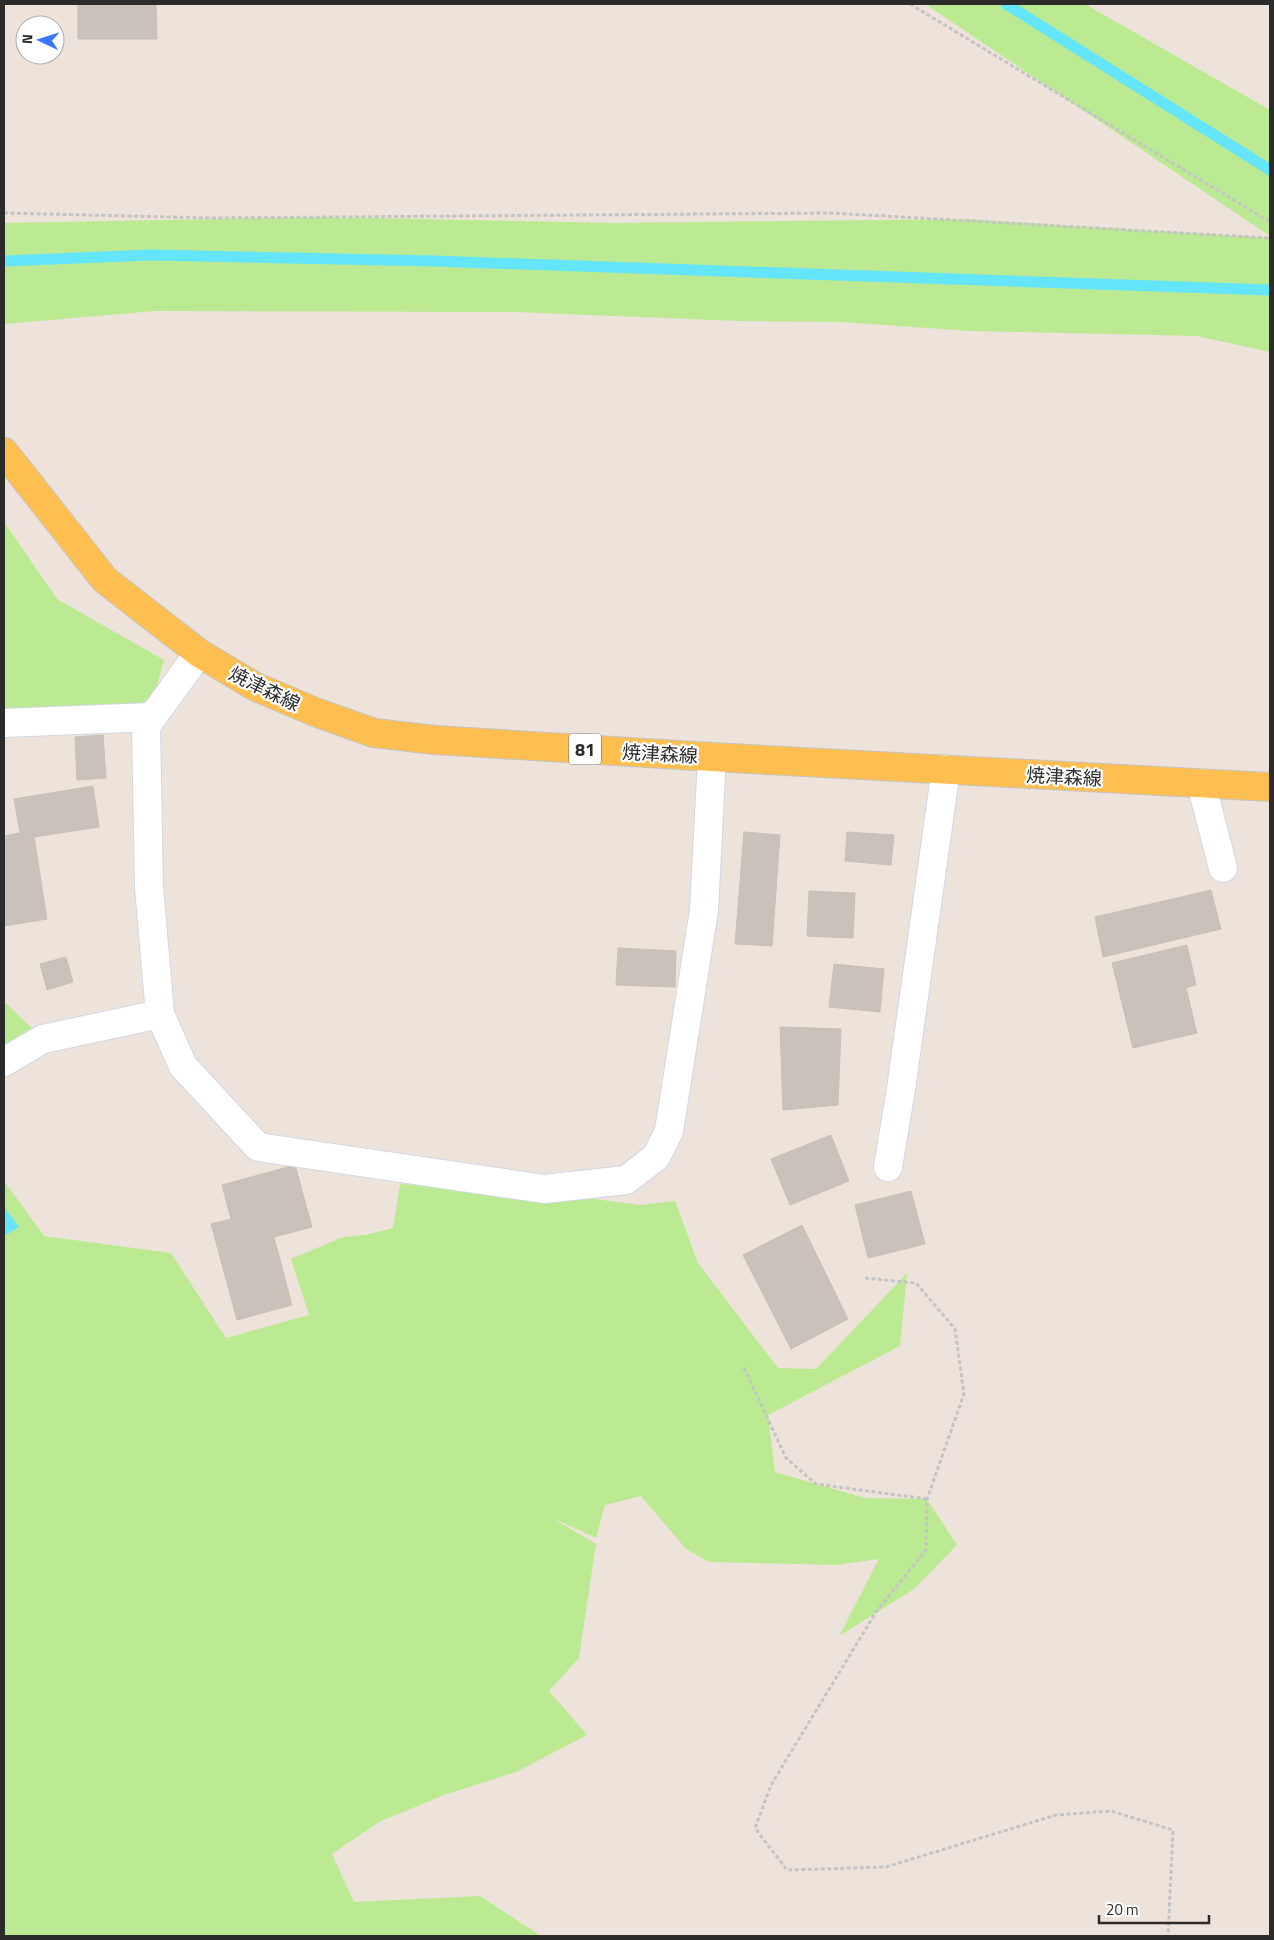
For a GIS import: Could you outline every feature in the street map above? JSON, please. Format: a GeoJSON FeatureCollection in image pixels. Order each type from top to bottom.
{"type":"FeatureCollection","features":[{"type":"Feature","properties":{"kind":"main road","name":"焼津森線"},"geometry":{"type":"LineString","coordinates":[[4,452],[105,580],[199,653],[254,686],[315,712],[374,733],[435,740],[712,757],[1270,787]]}},
{"type":"Feature","properties":{"kind":"street"},"geometry":{"type":"LineString","coordinates":[[199,653],[146,726],[149,887],[160,1014],[183,1066],[258,1147],[544,1189],[626,1180],[656,1157],[669,1131],[704,910],[712,757]]}},
{"type":"Feature","properties":{"kind":"street"},"geometry":{"type":"LineString","coordinates":[[4,723],[152,718]]}},
{"type":"Feature","properties":{"kind":"street"},"geometry":{"type":"LineString","coordinates":[[888,1167],[901,1089],[946,769]]}},
{"type":"Feature","properties":{"kind":"street"},"geometry":{"type":"LineString","coordinates":[[1200,783],[1223,868]]}},
{"type":"Feature","properties":{"kind":"street"},"geometry":{"type":"LineString","coordinates":[[4,1062],[43,1038],[160,1014]]}},
{"type":"Feature","properties":{"kind":"path"},"geometry":{"type":"LineString","coordinates":[[910,4],[1270,222]]}},
{"type":"Feature","properties":{"kind":"path"},"geometry":{"type":"LineString","coordinates":[[4,213],[212,218],[832,213],[1270,238]]}},
{"type":"Feature","properties":{"kind":"path"},"geometry":{"type":"LineString","coordinates":[[865,1278],[916,1283],[955,1329],[964,1394],[927,1500],[926,1550],[876,1612],[771,1785],[755,1828],[787,1870],[886,1868],[1056,1815],[1111,1811],[1173,1830],[1168,1936]]}},
{"type":"Feature","properties":{"kind":"path"},"geometry":{"type":"LineString","coordinates":[[744,1368],[786,1458],[816,1484],[927,1500]]}},
{"type":"Feature","properties":{"kind":"green space"},"geometry":{"type":"Polygon","coordinates":[[[925,4],[1085,4],[1270,110],[1270,236],[925,4]]]}},
{"type":"Feature","properties":{"kind":"green space"},"geometry":{"type":"Polygon","coordinates":[[[321,217],[615,223],[966,219],[1270,238],[1270,352],[1197,336],[970,331],[842,322],[738,321],[515,312],[155,311],[4,324],[4,223],[321,217]]]}},
{"type":"Feature","properties":{"kind":"green space"},"geometry":{"type":"Polygon","coordinates":[[[4,522],[57,599],[164,660],[146,726],[4,714],[4,522]]]}},
{"type":"Feature","properties":{"kind":"green space"},"geometry":{"type":"Polygon","coordinates":[[[4,1004],[7,1004],[43,1039],[4,1079],[4,1004]]]}},
{"type":"Feature","properties":{"kind":"green space"},"geometry":{"type":"Polygon","coordinates":[[[4,1181],[44,1236],[171,1253],[226,1338],[309,1315],[291,1259],[343,1237],[365,1235],[393,1228],[400,1184],[595,1199],[640,1205],[675,1201],[698,1263],[778,1368],[816,1369],[907,1273],[900,1346],[768,1415],[775,1472],[865,1498],[927,1499],[957,1545],[914,1589],[839,1636],[879,1559],[836,1565],[709,1562],[686,1549],[641,1496],[605,1505],[596,1538],[550,1517],[596,1544],[579,1658],[549,1691],[587,1735],[516,1772],[444,1795],[379,1822],[332,1854],[354,1902],[480,1896],[541,1936],[4,1936],[4,1181]]]}},
{"type":"Feature","properties":{"kind":"water"},"geometry":{"type":"Polygon","coordinates":[[[4,1207],[19,1227],[4,1236],[4,1207]]]}},
{"type":"Feature","properties":{"kind":"building"},"geometry":{"type":"Polygon","coordinates":[[[78,4],[156,4],[157,39],[78,39],[78,4]]]}},
{"type":"Feature","properties":{"kind":"building"},"geometry":{"type":"Polygon","coordinates":[[[103,735],[106,778],[77,780],[75,737],[103,735]]]}},
{"type":"Feature","properties":{"kind":"building"},"geometry":{"type":"Polygon","coordinates":[[[93,786],[99,827],[34,837],[47,919],[4,926],[4,836],[20,833],[14,799],[93,786]]]}},
{"type":"Feature","properties":{"kind":"building"},"geometry":{"type":"Polygon","coordinates":[[[744,832],[780,835],[772,946],[735,944],[744,832]]]}},
{"type":"Feature","properties":{"kind":"building"},"geometry":{"type":"Polygon","coordinates":[[[847,832],[894,835],[891,865],[845,861],[847,832]]]}},
{"type":"Feature","properties":{"kind":"building"},"geometry":{"type":"Polygon","coordinates":[[[1211,890],[1221,929],[1103,957],[1095,917],[1211,890]]]}},
{"type":"Feature","properties":{"kind":"building"},"geometry":{"type":"Polygon","coordinates":[[[809,891],[855,893],[853,938],[807,936],[809,891]]]}},
{"type":"Feature","properties":{"kind":"building"},"geometry":{"type":"Polygon","coordinates":[[[1187,945],[1196,985],[1186,988],[1197,1033],[1133,1048],[1112,963],[1187,945]]]}},
{"type":"Feature","properties":{"kind":"building"},"geometry":{"type":"Polygon","coordinates":[[[618,948],[676,951],[675,987],[616,985],[618,948]]]}},
{"type":"Feature","properties":{"kind":"building"},"geometry":{"type":"Polygon","coordinates":[[[66,957],[73,982],[47,990],[40,964],[66,957]]]}},
{"type":"Feature","properties":{"kind":"building"},"geometry":{"type":"Polygon","coordinates":[[[834,964],[884,969],[880,1012],[829,1007],[834,964]]]}},
{"type":"Feature","properties":{"kind":"building"},"geometry":{"type":"Polygon","coordinates":[[[780,1027],[841,1029],[838,1105],[783,1110],[780,1027]]]}},
{"type":"Feature","properties":{"kind":"building"},"geometry":{"type":"Polygon","coordinates":[[[831,1135],[849,1181],[790,1205],[771,1159],[831,1135]]]}},
{"type":"Feature","properties":{"kind":"building"},"geometry":{"type":"Polygon","coordinates":[[[295,1165],[312,1227],[274,1237],[292,1305],[237,1320],[211,1224],[231,1219],[222,1185],[295,1165]]]}},
{"type":"Feature","properties":{"kind":"building"},"geometry":{"type":"Polygon","coordinates":[[[911,1191],[925,1244],[868,1258],[855,1205],[911,1191]]]}},
{"type":"Feature","properties":{"kind":"building"},"geometry":{"type":"Polygon","coordinates":[[[802,1225],[848,1319],[791,1349],[743,1255],[802,1225]]]}},
{"type":"Feature","properties":{"kind":"waterway"},"geometry":{"type":"LineString","coordinates":[[1006,4],[1270,170]]}},
{"type":"Feature","properties":{"kind":"waterway"},"geometry":{"type":"LineString","coordinates":[[4,261],[151,255],[434,261],[1270,290]]}}]}
